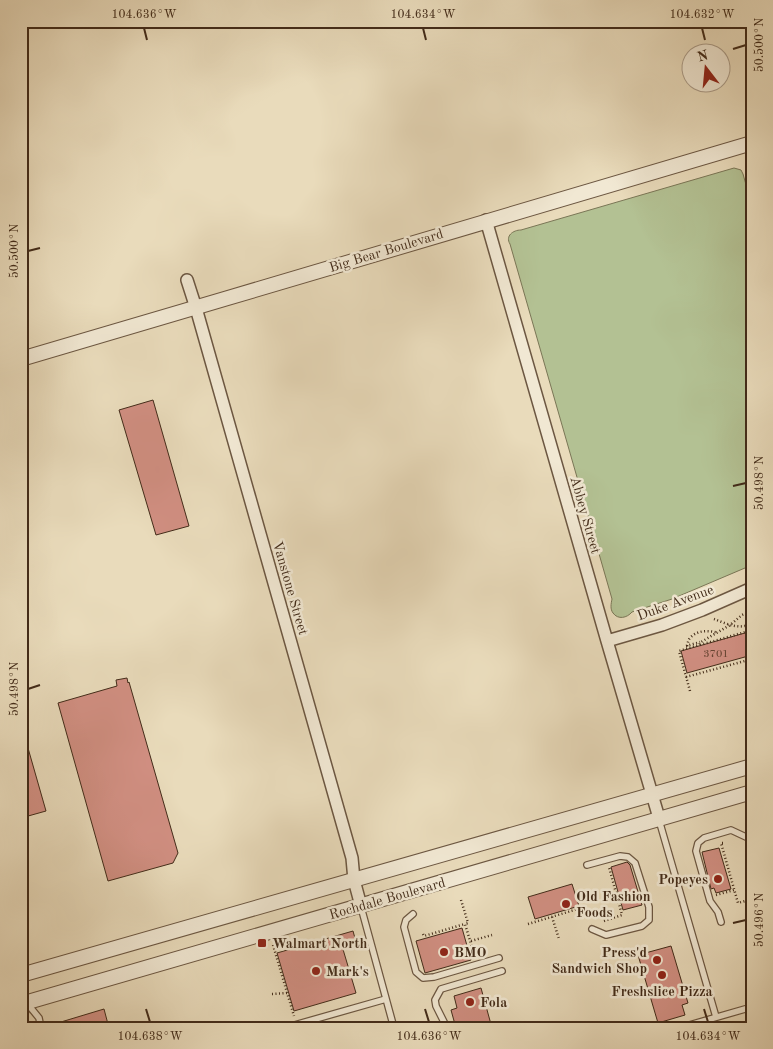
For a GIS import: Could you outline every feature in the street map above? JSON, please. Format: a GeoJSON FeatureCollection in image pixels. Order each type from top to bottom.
{"type":"FeatureCollection","features":[{"type":"Feature","properties":{"kind":"street","name":"Big Bear Boulevard"},"geometry":{"type":"LineString","coordinates":[[21,359],[486,220],[751,146]]}},
{"type":"Feature","properties":{"kind":"street","name":"Abbey Street"},"geometry":{"type":"LineString","coordinates":[[486,220],[606,641],[659,818]]}},
{"type":"Feature","properties":{"kind":"street","name":"Vanstone Street"},"geometry":{"type":"LineString","coordinates":[[187,280],[352,858],[354,880],[361,906]]}},
{"type":"Feature","properties":{"kind":"street","name":"Duke Avenue"},"geometry":{"type":"LineString","coordinates":[[606,641],[662,625],[752,588]]}},
{"type":"Feature","properties":{"kind":"street","name":"Rochdale Boulevard"},"geometry":{"type":"LineString","coordinates":[[21,975],[752,766]]}},
{"type":"Feature","properties":{"kind":"street","name":"Rochdale Boulevard"},"geometry":{"type":"LineString","coordinates":[[24,1003],[752,792]]}},
{"type":"Feature","properties":{"kind":"lane"},"geometry":{"type":"LineString","coordinates":[[659,818],[716,1017]]}},
{"type":"Feature","properties":{"kind":"lane"},"geometry":{"type":"LineString","coordinates":[[721,922],[718,912],[709,897],[696,851],[698,843],[704,838],[731,830],[746,837]]}},
{"type":"Feature","properties":{"kind":"lane"},"geometry":{"type":"LineString","coordinates":[[588,865],[620,856],[628,856],[635,863],[649,907],[648,920],[642,926],[606,936],[592,930]]}},
{"type":"Feature","properties":{"kind":"lane"},"geometry":{"type":"LineString","coordinates":[[361,906],[394,1028]]}},
{"type":"Feature","properties":{"kind":"lane"},"geometry":{"type":"LineString","coordinates":[[414,914],[406,920],[404,927],[416,972],[424,978],[434,977],[499,958]]}},
{"type":"Feature","properties":{"kind":"lane"},"geometry":{"type":"LineString","coordinates":[[448,1028],[436,1006],[435,1000],[441,989],[502,971]]}},
{"type":"Feature","properties":{"kind":"lane"},"geometry":{"type":"LineString","coordinates":[[284,1028],[386,999]]}},
{"type":"Feature","properties":{"kind":"lane"},"geometry":{"type":"LineString","coordinates":[[24,1003],[24,1028]]}},
{"type":"Feature","properties":{"kind":"lane"},"geometry":{"type":"LineString","coordinates":[[24,1003],[39,1018],[42,1028]]}},
{"type":"Feature","properties":{"kind":"lane"},"geometry":{"type":"LineString","coordinates":[[680,1028],[752,1007]]}},
{"type":"Feature","properties":{"kind":"path"},"geometry":{"type":"LineString","coordinates":[[686,646],[700,644],[730,625],[742,614],[752,610]]}},
{"type":"Feature","properties":{"kind":"path"},"geometry":{"type":"LineString","coordinates":[[714,618],[739,627],[752,624]]}},
{"type":"Feature","properties":{"kind":"path"},"geometry":{"type":"LineString","coordinates":[[679,651],[751,631],[748,626]]}},
{"type":"Feature","properties":{"kind":"path"},"geometry":{"type":"LineString","coordinates":[[679,651],[686,646],[691,637],[703,631],[718,633]]}},
{"type":"Feature","properties":{"kind":"path"},"geometry":{"type":"LineString","coordinates":[[679,651],[690,691]]}},
{"type":"Feature","properties":{"kind":"path"},"geometry":{"type":"LineString","coordinates":[[686,677],[752,659]]}},
{"type":"Feature","properties":{"kind":"path"},"geometry":{"type":"LineString","coordinates":[[729,841],[721,843],[738,903],[752,899]]}},
{"type":"Feature","properties":{"kind":"path"},"geometry":{"type":"LineString","coordinates":[[604,921],[622,915],[609,866]]}},
{"type":"Feature","properties":{"kind":"path"},"geometry":{"type":"LineString","coordinates":[[713,896],[734,890]]}},
{"type":"Feature","properties":{"kind":"path"},"geometry":{"type":"LineString","coordinates":[[462,900],[468,923],[466,924],[476,960]]}},
{"type":"Feature","properties":{"kind":"path"},"geometry":{"type":"LineString","coordinates":[[528,924],[581,908]]}},
{"type":"Feature","properties":{"kind":"path"},"geometry":{"type":"LineString","coordinates":[[552,917],[559,939]]}},
{"type":"Feature","properties":{"kind":"path"},"geometry":{"type":"LineString","coordinates":[[423,934],[424,936],[466,924]]}},
{"type":"Feature","properties":{"kind":"path"},"geometry":{"type":"LineString","coordinates":[[471,941],[492,935]]}},
{"type":"Feature","properties":{"kind":"path"},"geometry":{"type":"LineString","coordinates":[[273,943],[293,1014]]}},
{"type":"Feature","properties":{"kind":"path"},"geometry":{"type":"LineString","coordinates":[[272,994],[287,993]]}},
{"type":"Feature","properties":{"kind":"green space"},"geometry":{"type":"Polygon","coordinates":[[[734,168],[741,170],[743,174],[752,206],[752,565],[672,599],[632,612],[625,617],[620,617],[611,610],[612,599],[508,238],[515,231],[734,168]]]}},
{"type":"Feature","properties":{"kind":"building"},"geometry":{"type":"Polygon","coordinates":[[[153,400],[189,526],[156,535],[119,410],[153,400]]]}},
{"type":"Feature","properties":{"kind":"building"},"geometry":{"type":"Polygon","coordinates":[[[752,631],[752,655],[687,673],[681,651],[752,631]]]}},
{"type":"Feature","properties":{"kind":"building"},"geometry":{"type":"Polygon","coordinates":[[[127,678],[178,853],[173,863],[108,881],[58,703],[117,686],[116,680],[127,678]]]}},
{"type":"Feature","properties":{"kind":"building"},"geometry":{"type":"Polygon","coordinates":[[[24,734],[46,811],[21,818],[21,735],[24,734]]]}},
{"type":"Feature","properties":{"kind":"building","name":"Popeyes"},"geometry":{"type":"Polygon","coordinates":[[[719,848],[731,889],[716,893],[714,888],[711,889],[702,852],[719,848]]]}},
{"type":"Feature","properties":{"kind":"building"},"geometry":{"type":"Polygon","coordinates":[[[627,862],[630,865],[642,905],[623,910],[611,867],[627,862]]]}},
{"type":"Feature","properties":{"kind":"building"},"geometry":{"type":"Polygon","coordinates":[[[572,884],[579,906],[535,919],[528,897],[572,884]]]}},
{"type":"Feature","properties":{"kind":"building","name":"BMO"},"geometry":{"type":"Polygon","coordinates":[[[462,928],[471,960],[425,973],[416,941],[462,928]]]}},
{"type":"Feature","properties":{"kind":"building","name":"Mark's"},"geometry":{"type":"Polygon","coordinates":[[[353,931],[356,942],[342,946],[356,993],[294,1011],[277,953],[353,931]]]}},
{"type":"Feature","properties":{"kind":"building"},"geometry":{"type":"Polygon","coordinates":[[[671,946],[688,1003],[682,1005],[685,1015],[658,1023],[638,955],[671,946]]]}},
{"type":"Feature","properties":{"kind":"building"},"geometry":{"type":"Polygon","coordinates":[[[481,988],[492,1028],[456,1028],[451,1010],[457,1008],[454,996],[481,988]]]}},
{"type":"Feature","properties":{"kind":"building"},"geometry":{"type":"Polygon","coordinates":[[[104,1009],[109,1028],[51,1028],[51,1025],[104,1009]]]}},
{"type":"Feature","properties":{"kind":"place","name":"Popeyes"},"geometry":{"type":"Point","coordinates":[718,879]}},
{"type":"Feature","properties":{"kind":"place","name":"Old Fashion Foods"},"geometry":{"type":"Point","coordinates":[566,904]}},
{"type":"Feature","properties":{"kind":"place","name":"Walmart North"},"geometry":{"type":"Point","coordinates":[262,943]}},
{"type":"Feature","properties":{"kind":"place","name":"BMO"},"geometry":{"type":"Point","coordinates":[444,952]}},
{"type":"Feature","properties":{"kind":"place","name":"Press'd Sandwich Shop"},"geometry":{"type":"Point","coordinates":[657,960]}},
{"type":"Feature","properties":{"kind":"place","name":"Mark's"},"geometry":{"type":"Point","coordinates":[316,971]}},
{"type":"Feature","properties":{"kind":"place","name":"Freshslice Pizza"},"geometry":{"type":"Point","coordinates":[662,975]}},
{"type":"Feature","properties":{"kind":"place","name":"Fola"},"geometry":{"type":"Point","coordinates":[470,1002]}}]}
